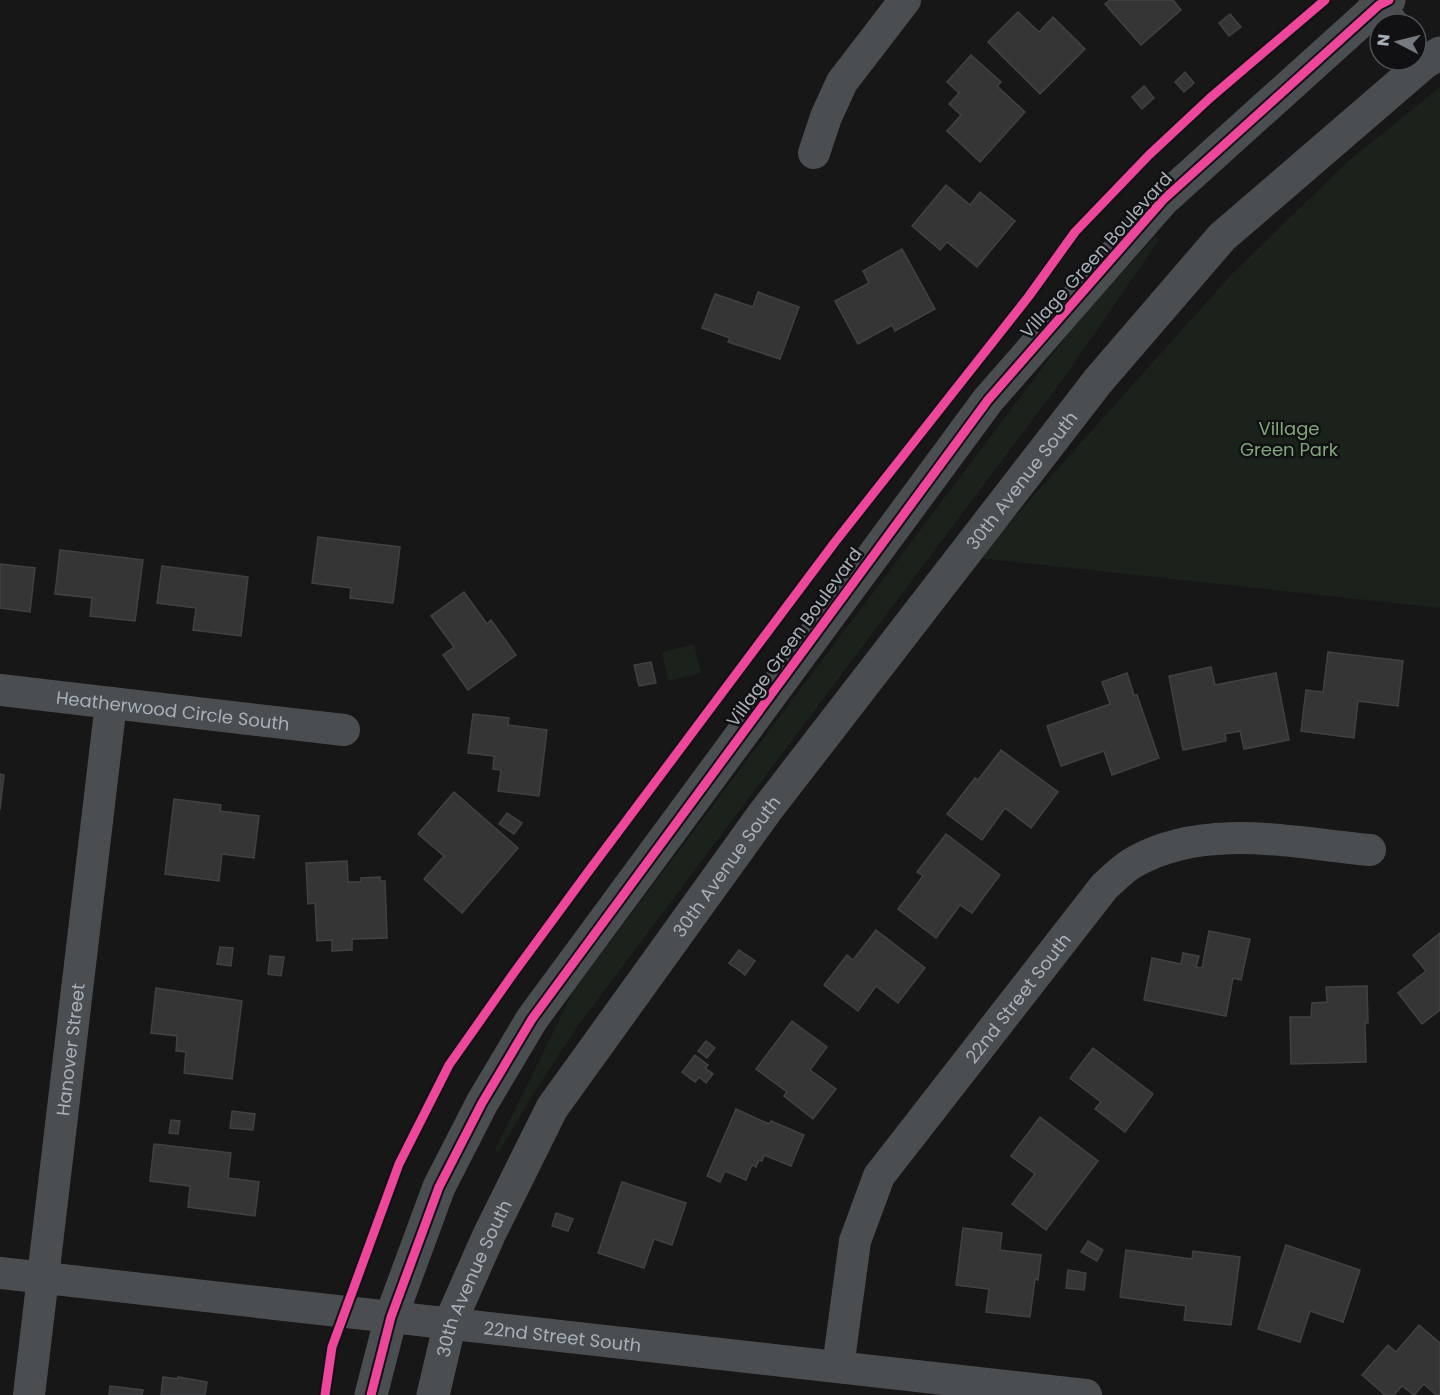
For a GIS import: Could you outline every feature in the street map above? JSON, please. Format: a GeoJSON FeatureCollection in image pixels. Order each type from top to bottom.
{"type":"FeatureCollection","features":[{"type":"Feature","properties":{"kind":"street"},"geometry":{"type":"LineString","coordinates":[[814,153],[826,117],[842,82],[905,0]]}},
{"type":"Feature","properties":{"kind":"street","name":"Village Green Boulevard"},"geometry":{"type":"LineString","coordinates":[[371,1395],[391,1317],[439,1187],[482,1103],[532,1019],[988,400],[1163,200],[1384,7]]}},
{"type":"Feature","properties":{"kind":"street","name":"30th Avenue South"},"geometry":{"type":"LineString","coordinates":[[433,1395],[450,1323],[489,1235],[552,1108],[765,812],[1098,381],[1222,237],[1408,72]]}},
{"type":"Feature","properties":{"kind":"street","name":"Heatherwood Circle South"},"geometry":{"type":"LineString","coordinates":[[0,690],[344,730]]}},
{"type":"Feature","properties":{"kind":"street","name":"Hanover Street"},"geometry":{"type":"LineString","coordinates":[[29,1395],[111,703]]}},
{"type":"Feature","properties":{"kind":"street","name":"22nd Street South"},"geometry":{"type":"LineString","coordinates":[[838,1367],[855,1241],[879,1176],[1104,887],[1135,861],[1183,842],[1242,837],[1370,850]]}},
{"type":"Feature","properties":{"kind":"street","name":"22nd Street South"},"geometry":{"type":"LineString","coordinates":[[0,1273],[1086,1395]]}},
{"type":"Feature","properties":{"kind":"green space","name":"Village Green Park"},"geometry":{"type":"Polygon","coordinates":[[[1440,87],[1440,608],[978,558],[1230,276],[1346,163],[1440,87]]]}},
{"type":"Feature","properties":{"kind":"green space"},"geometry":{"type":"Polygon","coordinates":[[[1155,237],[1159,240],[1063,379],[578,1026],[535,1091],[499,1152],[495,1150],[574,990],[1076,323],[1155,237]]]}},
{"type":"Feature","properties":{"kind":"green space"},"geometry":{"type":"Polygon","coordinates":[[[694,644],[701,673],[668,681],[662,652],[694,644]]]}},
{"type":"Feature","properties":{"kind":"building"},"geometry":{"type":"Polygon","coordinates":[[[1110,0],[1173,0],[1181,10],[1141,45],[1105,4],[1110,0]]]}},
{"type":"Feature","properties":{"kind":"building"},"geometry":{"type":"Polygon","coordinates":[[[1018,12],[1039,32],[1053,17],[1085,49],[1040,94],[988,42],[1018,12]]]}},
{"type":"Feature","properties":{"kind":"building"},"geometry":{"type":"Polygon","coordinates":[[[1230,14],[1241,27],[1229,36],[1219,23],[1230,14]]]}},
{"type":"Feature","properties":{"kind":"building"},"geometry":{"type":"Polygon","coordinates":[[[971,55],[1001,82],[997,86],[1025,112],[980,162],[947,131],[961,115],[949,104],[959,93],[947,82],[971,55]]]}},
{"type":"Feature","properties":{"kind":"building"},"geometry":{"type":"Polygon","coordinates":[[[1185,72],[1194,83],[1184,92],[1175,82],[1185,72]]]}},
{"type":"Feature","properties":{"kind":"building"},"geometry":{"type":"Polygon","coordinates":[[[1144,86],[1154,98],[1142,109],[1132,97],[1144,86]]]}},
{"type":"Feature","properties":{"kind":"building"},"geometry":{"type":"Polygon","coordinates":[[[946,185],[970,205],[980,192],[1015,221],[977,267],[947,242],[940,250],[912,226],[946,185]]]}},
{"type":"Feature","properties":{"kind":"building"},"geometry":{"type":"Polygon","coordinates":[[[902,249],[935,309],[895,331],[892,325],[858,344],[835,301],[869,283],[863,271],[902,249]]]}},
{"type":"Feature","properties":{"kind":"building"},"geometry":{"type":"Polygon","coordinates":[[[758,292],[799,307],[780,359],[728,342],[730,338],[702,328],[715,294],[753,307],[758,292]]]}},
{"type":"Feature","properties":{"kind":"building"},"geometry":{"type":"Polygon","coordinates":[[[318,537],[400,547],[393,603],[350,598],[351,588],[312,583],[318,537]]]}},
{"type":"Feature","properties":{"kind":"building"},"geometry":{"type":"Polygon","coordinates":[[[60,550],[143,560],[135,621],[90,616],[92,598],[55,594],[60,550]]]}},
{"type":"Feature","properties":{"kind":"building"},"geometry":{"type":"Polygon","coordinates":[[[0,564],[35,568],[30,612],[0,608],[0,564]]]}},
{"type":"Feature","properties":{"kind":"building"},"geometry":{"type":"Polygon","coordinates":[[[162,566],[248,577],[241,636],[193,630],[196,608],[157,603],[162,566]]]}},
{"type":"Feature","properties":{"kind":"building"},"geometry":{"type":"Polygon","coordinates":[[[464,592],[487,624],[491,620],[516,655],[468,690],[443,655],[454,647],[431,616],[464,592]]]}},
{"type":"Feature","properties":{"kind":"building"},"geometry":{"type":"Polygon","coordinates":[[[1328,652],[1403,661],[1398,706],[1358,701],[1354,738],[1301,731],[1306,690],[1323,692],[1328,652]]]}},
{"type":"Feature","properties":{"kind":"building"},"geometry":{"type":"Polygon","coordinates":[[[651,662],[656,683],[639,686],[634,665],[651,662]]]}},
{"type":"Feature","properties":{"kind":"building"},"geometry":{"type":"Polygon","coordinates":[[[1211,667],[1215,685],[1276,673],[1289,740],[1244,749],[1240,731],[1225,734],[1226,741],[1183,750],[1169,676],[1211,667]]]}},
{"type":"Feature","properties":{"kind":"building"},"geometry":{"type":"Polygon","coordinates":[[[1127,673],[1159,758],[1112,775],[1104,751],[1061,766],[1047,726],[1110,704],[1102,682],[1127,673]]]}},
{"type":"Feature","properties":{"kind":"building"},"geometry":{"type":"Polygon","coordinates":[[[473,714],[509,718],[508,725],[547,730],[539,796],[498,791],[501,770],[493,769],[494,756],[468,753],[473,714]]]}},
{"type":"Feature","properties":{"kind":"building"},"geometry":{"type":"Polygon","coordinates":[[[1001,750],[1058,792],[1031,828],[1005,808],[982,840],[947,814],[975,778],[978,780],[1001,750]]]}},
{"type":"Feature","properties":{"kind":"building"},"geometry":{"type":"Polygon","coordinates":[[[0,774],[4,775],[0,810],[0,774]]]}},
{"type":"Feature","properties":{"kind":"building"},"geometry":{"type":"Polygon","coordinates":[[[454,792],[518,848],[462,913],[424,879],[444,856],[418,834],[454,792]]]}},
{"type":"Feature","properties":{"kind":"building"},"geometry":{"type":"Polygon","coordinates":[[[174,799],[221,805],[220,811],[259,816],[254,858],[222,854],[219,881],[165,874],[174,799]]]}},
{"type":"Feature","properties":{"kind":"building"},"geometry":{"type":"Polygon","coordinates":[[[507,813],[522,823],[514,834],[499,824],[507,813]]]}},
{"type":"Feature","properties":{"kind":"building"},"geometry":{"type":"Polygon","coordinates":[[[946,834],[1000,875],[972,913],[960,905],[936,938],[898,909],[923,876],[917,872],[946,834]]]}},
{"type":"Feature","properties":{"kind":"building"},"geometry":{"type":"Polygon","coordinates":[[[347,861],[348,882],[361,882],[361,878],[380,877],[380,881],[385,881],[387,938],[352,939],[352,950],[332,951],[332,940],[317,941],[315,903],[308,904],[306,863],[347,861]]]}},
{"type":"Feature","properties":{"kind":"building"},"geometry":{"type":"Polygon","coordinates":[[[876,930],[925,968],[898,1003],[876,986],[858,1011],[824,985],[847,955],[853,960],[876,930]]]}},
{"type":"Feature","properties":{"kind":"building"},"geometry":{"type":"Polygon","coordinates":[[[1209,931],[1250,939],[1241,980],[1233,978],[1226,1016],[1144,1000],[1152,958],[1181,964],[1183,953],[1199,956],[1196,967],[1202,968],[1209,931]]]}},
{"type":"Feature","properties":{"kind":"building"},"geometry":{"type":"Polygon","coordinates":[[[1440,933],[1440,1010],[1422,1024],[1398,993],[1426,971],[1413,955],[1440,933]]]}},
{"type":"Feature","properties":{"kind":"building"},"geometry":{"type":"Polygon","coordinates":[[[220,947],[233,948],[231,966],[217,964],[220,947]]]}},
{"type":"Feature","properties":{"kind":"building"},"geometry":{"type":"Polygon","coordinates":[[[739,950],[755,961],[745,975],[729,963],[739,950]]]}},
{"type":"Feature","properties":{"kind":"building"},"geometry":{"type":"Polygon","coordinates":[[[270,956],[284,957],[281,976],[268,974],[270,956]]]}},
{"type":"Feature","properties":{"kind":"building"},"geometry":{"type":"Polygon","coordinates":[[[1367,986],[1366,1062],[1291,1064],[1290,1017],[1311,1017],[1312,1003],[1327,1002],[1326,987],[1367,986]]]}},
{"type":"Feature","properties":{"kind":"building"},"geometry":{"type":"Polygon","coordinates":[[[156,988],[242,1001],[232,1079],[184,1073],[186,1052],[176,1051],[177,1036],[151,1033],[156,988]]]}},
{"type":"Feature","properties":{"kind":"building"},"geometry":{"type":"Polygon","coordinates":[[[792,1021],[827,1047],[810,1070],[836,1089],[813,1119],[784,1096],[787,1092],[756,1069],[792,1021]]]}},
{"type":"Feature","properties":{"kind":"building"},"geometry":{"type":"Polygon","coordinates":[[[706,1041],[715,1048],[707,1058],[698,1051],[706,1041]]]}},
{"type":"Feature","properties":{"kind":"building"},"geometry":{"type":"Polygon","coordinates":[[[1093,1048],[1153,1094],[1125,1132],[1095,1109],[1101,1102],[1070,1078],[1093,1048]]]}},
{"type":"Feature","properties":{"kind":"building"},"geometry":{"type":"Polygon","coordinates":[[[695,1055],[708,1065],[705,1068],[713,1074],[706,1083],[699,1077],[695,1082],[682,1072],[695,1055]]]}},
{"type":"Feature","properties":{"kind":"building"},"geometry":{"type":"Polygon","coordinates":[[[736,1109],[769,1124],[771,1121],[804,1135],[791,1166],[764,1155],[756,1167],[752,1165],[746,1180],[725,1171],[720,1182],[707,1176],[736,1109]]]}},
{"type":"Feature","properties":{"kind":"building"},"geometry":{"type":"Polygon","coordinates":[[[232,1111],[255,1114],[253,1130],[230,1128],[232,1111]]]}},
{"type":"Feature","properties":{"kind":"building"},"geometry":{"type":"Polygon","coordinates":[[[1040,1117],[1098,1161],[1046,1230],[1012,1204],[1035,1174],[1011,1156],[1040,1117]]]}},
{"type":"Feature","properties":{"kind":"building"},"geometry":{"type":"Polygon","coordinates":[[[171,1120],[180,1121],[178,1134],[169,1133],[171,1120]]]}},
{"type":"Feature","properties":{"kind":"building"},"geometry":{"type":"Polygon","coordinates":[[[154,1144],[231,1153],[228,1178],[259,1182],[255,1216],[188,1207],[190,1186],[150,1181],[154,1144]]]}},
{"type":"Feature","properties":{"kind":"building"},"geometry":{"type":"Polygon","coordinates":[[[622,1182],[686,1203],[672,1245],[654,1239],[644,1268],[598,1253],[622,1182]]]}},
{"type":"Feature","properties":{"kind":"building"},"geometry":{"type":"Polygon","coordinates":[[[556,1213],[573,1219],[568,1231],[552,1226],[556,1213]]]}},
{"type":"Feature","properties":{"kind":"building"},"geometry":{"type":"Polygon","coordinates":[[[963,1228],[1002,1233],[1000,1250],[1041,1255],[1030,1317],[986,1312],[989,1289],[956,1285],[963,1228]]]}},
{"type":"Feature","properties":{"kind":"building"},"geometry":{"type":"Polygon","coordinates":[[[1088,1241],[1103,1250],[1097,1261],[1081,1252],[1088,1241]]]}},
{"type":"Feature","properties":{"kind":"building"},"geometry":{"type":"Polygon","coordinates":[[[1286,1245],[1360,1270],[1343,1322],[1310,1311],[1300,1342],[1258,1329],[1286,1245]]]}},
{"type":"Feature","properties":{"kind":"building"},"geometry":{"type":"Polygon","coordinates":[[[1126,1250],[1192,1259],[1193,1251],[1240,1257],[1231,1325],[1184,1320],[1186,1306],[1120,1297],[1126,1250]]]}},
{"type":"Feature","properties":{"kind":"building"},"geometry":{"type":"Polygon","coordinates":[[[1068,1270],[1086,1273],[1084,1290],[1066,1288],[1068,1270]]]}},
{"type":"Feature","properties":{"kind":"building"},"geometry":{"type":"Polygon","coordinates":[[[1419,1325],[1440,1343],[1440,1395],[1436,1395],[1424,1384],[1414,1395],[1402,1386],[1394,1395],[1385,1395],[1362,1375],[1388,1345],[1396,1352],[1419,1325]]]}},
{"type":"Feature","properties":{"kind":"building"},"geometry":{"type":"Polygon","coordinates":[[[163,1377],[207,1382],[205,1395],[161,1395],[163,1377]]]}},
{"type":"Feature","properties":{"kind":"building"},"geometry":{"type":"Polygon","coordinates":[[[110,1386],[143,1390],[142,1395],[109,1395],[110,1386]]]}},
{"type":"Feature","properties":{"kind":"cycle path"},"geometry":{"type":"LineString","coordinates":[[325,1395],[332,1347],[399,1164],[449,1065],[513,974],[835,542],[1029,296],[1075,232],[1149,155],[1210,98],[1325,0]]}},
{"type":"Feature","properties":{"kind":"cycle path"},"geometry":{"type":"LineString","coordinates":[[371,1395],[391,1317],[439,1187],[482,1103],[532,1019],[988,400],[1163,200],[1379,5],[1389,0]]}}]}
